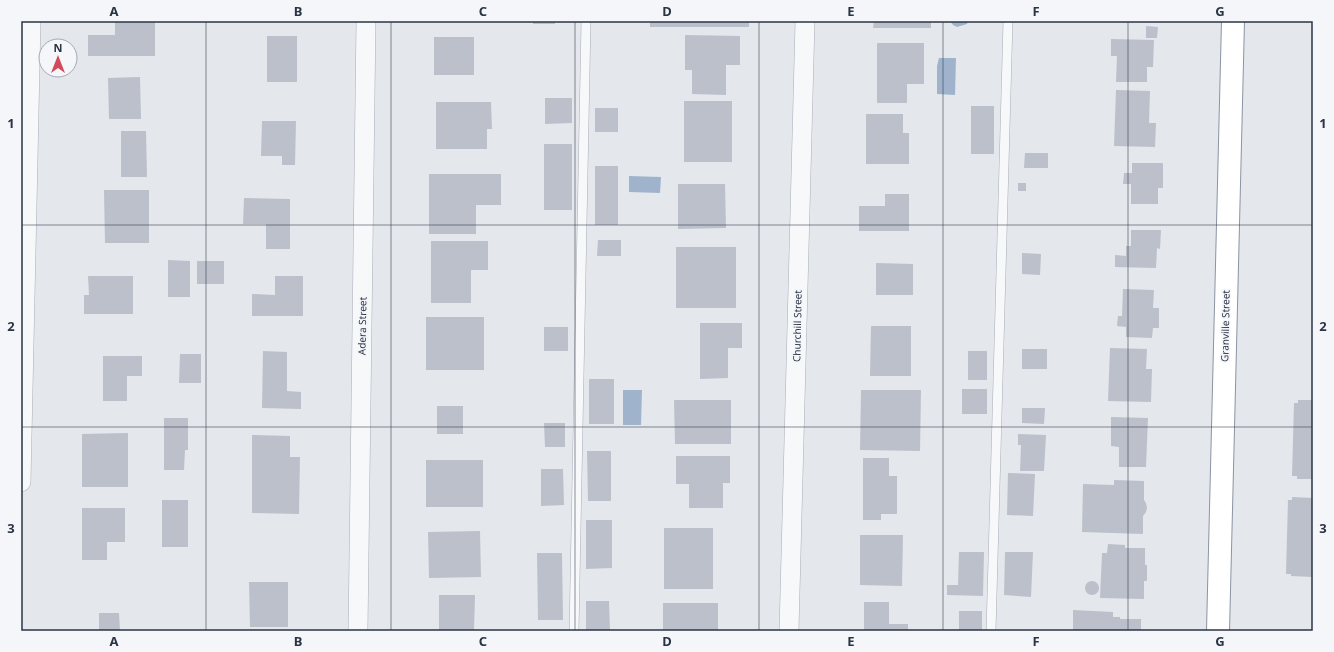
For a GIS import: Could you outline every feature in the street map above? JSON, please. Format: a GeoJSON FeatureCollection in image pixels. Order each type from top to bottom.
{"type":"FeatureCollection","features":[{"type":"Feature","properties":{"kind":"highway","name":"Granville Street"},"geometry":{"type":"LineString","coordinates":[[1218,631],[1233,21]]}},
{"type":"Feature","properties":{"kind":"street"},"geometry":{"type":"LineString","coordinates":[[21,482],[31,21]]}},
{"type":"Feature","properties":{"kind":"street","name":"Adera Street"},"geometry":{"type":"LineString","coordinates":[[358,631],[366,21]]}},
{"type":"Feature","properties":{"kind":"street","name":"Churchill Street"},"geometry":{"type":"LineString","coordinates":[[789,631],[805,21]]}},
{"type":"Feature","properties":{"kind":"lane"},"geometry":{"type":"LineString","coordinates":[[574,631],[586,21]]}},
{"type":"Feature","properties":{"kind":"lane"},"geometry":{"type":"LineString","coordinates":[[991,631],[1008,21]]}},
{"type":"Feature","properties":{"kind":"water"},"geometry":{"type":"Polygon","coordinates":[[[950,21],[968,21],[967,24],[957,27],[950,21]]]}},
{"type":"Feature","properties":{"kind":"water"},"geometry":{"type":"Polygon","coordinates":[[[939,58],[956,58],[955,95],[937,94],[937,66],[939,58]]]}},
{"type":"Feature","properties":{"kind":"water"},"geometry":{"type":"Polygon","coordinates":[[[629,176],[661,177],[660,193],[629,192],[629,176]]]}},
{"type":"Feature","properties":{"kind":"water"},"geometry":{"type":"Polygon","coordinates":[[[623,390],[642,390],[641,425],[623,425],[623,390]]]}},
{"type":"Feature","properties":{"kind":"building"},"geometry":{"type":"Polygon","coordinates":[[[115,21],[155,21],[155,56],[88,56],[88,35],[115,35],[115,21]]]}},
{"type":"Feature","properties":{"kind":"building"},"geometry":{"type":"Polygon","coordinates":[[[533,21],[555,21],[555,24],[533,24],[533,21]]]}},
{"type":"Feature","properties":{"kind":"building"},"geometry":{"type":"Polygon","coordinates":[[[650,21],[749,21],[749,27],[650,27],[650,21]]]}},
{"type":"Feature","properties":{"kind":"building"},"geometry":{"type":"Polygon","coordinates":[[[874,21],[931,21],[931,28],[873,28],[874,21]]]}},
{"type":"Feature","properties":{"kind":"building"},"geometry":{"type":"Polygon","coordinates":[[[1146,26],[1158,27],[1157,38],[1146,38],[1146,26]]]}},
{"type":"Feature","properties":{"kind":"building"},"geometry":{"type":"Polygon","coordinates":[[[685,35],[740,36],[740,65],[726,65],[726,95],[692,94],[692,70],[685,70],[685,35]]]}},
{"type":"Feature","properties":{"kind":"building"},"geometry":{"type":"Polygon","coordinates":[[[267,36],[297,36],[297,82],[267,82],[267,36]]]}},
{"type":"Feature","properties":{"kind":"building"},"geometry":{"type":"Polygon","coordinates":[[[434,37],[474,37],[474,75],[434,75],[434,37]]]}},
{"type":"Feature","properties":{"kind":"building"},"geometry":{"type":"Polygon","coordinates":[[[1111,39],[1154,40],[1153,67],[1147,67],[1147,82],[1116,82],[1117,56],[1111,56],[1111,39]]]}},
{"type":"Feature","properties":{"kind":"building"},"geometry":{"type":"Polygon","coordinates":[[[877,43],[924,43],[924,84],[907,84],[907,103],[877,103],[877,43]]]}},
{"type":"Feature","properties":{"kind":"building"},"geometry":{"type":"Polygon","coordinates":[[[140,77],[141,119],[109,119],[108,78],[140,77]]]}},
{"type":"Feature","properties":{"kind":"building"},"geometry":{"type":"Polygon","coordinates":[[[1116,90],[1150,91],[1149,123],[1156,123],[1155,147],[1114,146],[1116,90]]]}},
{"type":"Feature","properties":{"kind":"building"},"geometry":{"type":"Polygon","coordinates":[[[545,98],[572,98],[572,123],[545,124],[545,98]]]}},
{"type":"Feature","properties":{"kind":"building"},"geometry":{"type":"Polygon","coordinates":[[[684,101],[732,101],[732,162],[684,162],[684,101]]]}},
{"type":"Feature","properties":{"kind":"building"},"geometry":{"type":"Polygon","coordinates":[[[436,102],[491,102],[492,129],[487,129],[487,149],[436,149],[436,102]]]}},
{"type":"Feature","properties":{"kind":"building"},"geometry":{"type":"Polygon","coordinates":[[[971,106],[994,106],[994,154],[971,154],[971,106]]]}},
{"type":"Feature","properties":{"kind":"building"},"geometry":{"type":"Polygon","coordinates":[[[595,108],[618,108],[618,132],[595,132],[595,108]]]}},
{"type":"Feature","properties":{"kind":"building"},"geometry":{"type":"Polygon","coordinates":[[[866,114],[903,114],[903,133],[909,133],[909,164],[866,164],[866,114]]]}},
{"type":"Feature","properties":{"kind":"building"},"geometry":{"type":"Polygon","coordinates":[[[262,121],[296,121],[295,165],[282,165],[282,156],[261,156],[262,121]]]}},
{"type":"Feature","properties":{"kind":"building"},"geometry":{"type":"Polygon","coordinates":[[[121,131],[146,131],[147,177],[121,177],[121,131]]]}},
{"type":"Feature","properties":{"kind":"building"},"geometry":{"type":"Polygon","coordinates":[[[544,144],[572,144],[572,210],[544,210],[544,144]]]}},
{"type":"Feature","properties":{"kind":"building"},"geometry":{"type":"Polygon","coordinates":[[[1025,153],[1048,153],[1048,168],[1024,168],[1025,153]]]}},
{"type":"Feature","properties":{"kind":"building"},"geometry":{"type":"Polygon","coordinates":[[[1132,163],[1163,163],[1163,188],[1158,188],[1158,204],[1131,204],[1131,184],[1123,184],[1124,173],[1132,173],[1132,163]]]}},
{"type":"Feature","properties":{"kind":"building"},"geometry":{"type":"Polygon","coordinates":[[[595,166],[618,166],[618,225],[595,225],[595,166]]]}},
{"type":"Feature","properties":{"kind":"building"},"geometry":{"type":"Polygon","coordinates":[[[429,174],[501,174],[501,205],[476,205],[476,234],[429,234],[429,174]]]}},
{"type":"Feature","properties":{"kind":"building"},"geometry":{"type":"Polygon","coordinates":[[[1018,183],[1026,183],[1026,191],[1018,191],[1018,183]]]}},
{"type":"Feature","properties":{"kind":"building"},"geometry":{"type":"Polygon","coordinates":[[[678,184],[725,184],[726,228],[678,229],[678,184]]]}},
{"type":"Feature","properties":{"kind":"building"},"geometry":{"type":"Polygon","coordinates":[[[104,190],[149,190],[149,243],[105,243],[104,190]]]}},
{"type":"Feature","properties":{"kind":"building"},"geometry":{"type":"Polygon","coordinates":[[[885,194],[909,194],[909,231],[859,231],[859,206],[885,206],[885,194]]]}},
{"type":"Feature","properties":{"kind":"building"},"geometry":{"type":"Polygon","coordinates":[[[244,198],[290,199],[290,249],[266,249],[266,224],[243,224],[244,198]]]}},
{"type":"Feature","properties":{"kind":"building"},"geometry":{"type":"Polygon","coordinates":[[[1131,230],[1161,230],[1160,249],[1157,248],[1156,268],[1115,267],[1115,255],[1126,256],[1126,246],[1131,246],[1131,230]]]}},
{"type":"Feature","properties":{"kind":"building"},"geometry":{"type":"Polygon","coordinates":[[[598,240],[621,240],[621,256],[597,256],[598,240]]]}},
{"type":"Feature","properties":{"kind":"building"},"geometry":{"type":"Polygon","coordinates":[[[431,241],[488,241],[488,270],[471,270],[471,303],[431,303],[431,241]]]}},
{"type":"Feature","properties":{"kind":"building"},"geometry":{"type":"Polygon","coordinates":[[[676,247],[736,247],[736,308],[676,308],[676,247]]]}},
{"type":"Feature","properties":{"kind":"building"},"geometry":{"type":"Polygon","coordinates":[[[1022,253],[1041,254],[1040,275],[1022,274],[1022,253]]]}},
{"type":"Feature","properties":{"kind":"building"},"geometry":{"type":"Polygon","coordinates":[[[168,260],[190,261],[190,297],[168,297],[168,260]]]}},
{"type":"Feature","properties":{"kind":"building"},"geometry":{"type":"Polygon","coordinates":[[[197,261],[224,261],[224,284],[197,284],[197,261]]]}},
{"type":"Feature","properties":{"kind":"building"},"geometry":{"type":"Polygon","coordinates":[[[876,263],[913,264],[913,295],[876,295],[876,263]]]}},
{"type":"Feature","properties":{"kind":"building"},"geometry":{"type":"Polygon","coordinates":[[[88,276],[133,276],[133,314],[84,314],[84,295],[89,295],[88,276]]]}},
{"type":"Feature","properties":{"kind":"building"},"geometry":{"type":"Polygon","coordinates":[[[275,276],[303,276],[303,316],[252,316],[252,294],[275,295],[275,276]]]}},
{"type":"Feature","properties":{"kind":"building"},"geometry":{"type":"Polygon","coordinates":[[[1123,289],[1154,290],[1153,308],[1159,308],[1159,328],[1153,328],[1152,338],[1126,337],[1126,327],[1117,326],[1118,316],[1122,316],[1123,289]]]}},
{"type":"Feature","properties":{"kind":"building"},"geometry":{"type":"Polygon","coordinates":[[[426,317],[484,317],[484,370],[426,370],[426,317]]]}},
{"type":"Feature","properties":{"kind":"building"},"geometry":{"type":"Polygon","coordinates":[[[700,323],[742,323],[742,348],[728,348],[728,378],[700,379],[700,323]]]}},
{"type":"Feature","properties":{"kind":"building"},"geometry":{"type":"Polygon","coordinates":[[[871,326],[911,326],[911,376],[870,376],[871,326]]]}},
{"type":"Feature","properties":{"kind":"building"},"geometry":{"type":"Polygon","coordinates":[[[544,327],[568,327],[568,351],[544,351],[544,327]]]}},
{"type":"Feature","properties":{"kind":"building"},"geometry":{"type":"Polygon","coordinates":[[[1110,348],[1147,349],[1146,369],[1152,369],[1151,402],[1108,401],[1110,348]]]}},
{"type":"Feature","properties":{"kind":"building"},"geometry":{"type":"Polygon","coordinates":[[[1022,349],[1047,349],[1047,369],[1022,369],[1022,349]]]}},
{"type":"Feature","properties":{"kind":"building"},"geometry":{"type":"Polygon","coordinates":[[[263,351],[287,352],[287,391],[301,392],[301,409],[262,408],[263,351]]]}},
{"type":"Feature","properties":{"kind":"building"},"geometry":{"type":"Polygon","coordinates":[[[968,351],[987,351],[987,380],[968,380],[968,351]]]}},
{"type":"Feature","properties":{"kind":"building"},"geometry":{"type":"Polygon","coordinates":[[[180,354],[201,354],[201,383],[179,383],[180,354]]]}},
{"type":"Feature","properties":{"kind":"building"},"geometry":{"type":"Polygon","coordinates":[[[103,356],[142,356],[142,376],[127,376],[127,401],[103,401],[103,356]]]}},
{"type":"Feature","properties":{"kind":"building"},"geometry":{"type":"Polygon","coordinates":[[[589,379],[614,379],[614,424],[589,424],[589,379]]]}},
{"type":"Feature","properties":{"kind":"building"},"geometry":{"type":"Polygon","coordinates":[[[962,389],[987,389],[987,414],[962,414],[962,389]]]}},
{"type":"Feature","properties":{"kind":"building"},"geometry":{"type":"Polygon","coordinates":[[[861,390],[921,390],[920,451],[860,450],[861,390]]]}},
{"type":"Feature","properties":{"kind":"building"},"geometry":{"type":"Polygon","coordinates":[[[674,400],[731,400],[731,444],[675,444],[674,400]]]}},
{"type":"Feature","properties":{"kind":"building"},"geometry":{"type":"Polygon","coordinates":[[[1298,400],[1313,400],[1313,479],[1297,479],[1297,476],[1292,476],[1294,403],[1298,403],[1298,400]]]}},
{"type":"Feature","properties":{"kind":"building"},"geometry":{"type":"Polygon","coordinates":[[[437,406],[463,406],[463,434],[437,434],[437,406]]]}},
{"type":"Feature","properties":{"kind":"building"},"geometry":{"type":"Polygon","coordinates":[[[1022,408],[1045,408],[1044,424],[1022,423],[1022,408]]]}},
{"type":"Feature","properties":{"kind":"building"},"geometry":{"type":"Polygon","coordinates":[[[1111,417],[1148,418],[1146,467],[1119,467],[1119,447],[1111,446],[1111,417]]]}},
{"type":"Feature","properties":{"kind":"building"},"geometry":{"type":"Polygon","coordinates":[[[164,418],[188,418],[188,450],[185,450],[184,470],[164,470],[164,418]]]}},
{"type":"Feature","properties":{"kind":"building"},"geometry":{"type":"Polygon","coordinates":[[[544,423],[565,423],[565,447],[545,447],[544,423]]]}},
{"type":"Feature","properties":{"kind":"building"},"geometry":{"type":"Polygon","coordinates":[[[128,433],[128,487],[82,487],[82,434],[128,433]]]}},
{"type":"Feature","properties":{"kind":"building"},"geometry":{"type":"Polygon","coordinates":[[[1018,434],[1046,435],[1044,471],[1020,471],[1021,445],[1018,445],[1018,434]]]}},
{"type":"Feature","properties":{"kind":"building"},"geometry":{"type":"Polygon","coordinates":[[[252,435],[290,436],[290,457],[300,457],[299,514],[252,513],[252,435]]]}},
{"type":"Feature","properties":{"kind":"building"},"geometry":{"type":"Polygon","coordinates":[[[587,451],[611,451],[611,501],[588,501],[587,451]]]}},
{"type":"Feature","properties":{"kind":"building"},"geometry":{"type":"Polygon","coordinates":[[[676,456],[730,456],[730,483],[723,483],[723,508],[689,508],[689,484],[676,484],[676,456]]]}},
{"type":"Feature","properties":{"kind":"building"},"geometry":{"type":"Polygon","coordinates":[[[863,458],[889,458],[889,476],[897,476],[897,514],[881,514],[881,520],[863,520],[863,458]]]}},
{"type":"Feature","properties":{"kind":"building"},"geometry":{"type":"Polygon","coordinates":[[[426,460],[483,460],[483,507],[426,507],[426,460]]]}},
{"type":"Feature","properties":{"kind":"building"},"geometry":{"type":"Polygon","coordinates":[[[541,469],[563,469],[564,505],[541,506],[541,469]]]}},
{"type":"Feature","properties":{"kind":"building"},"geometry":{"type":"Polygon","coordinates":[[[1008,473],[1035,474],[1033,516],[1007,515],[1008,473]]]}},
{"type":"Feature","properties":{"kind":"building"},"geometry":{"type":"Polygon","coordinates":[[[1114,480],[1144,481],[1144,500],[1147,508],[1143,516],[1143,534],[1082,532],[1083,484],[1114,485],[1114,480]]]}},
{"type":"Feature","properties":{"kind":"building"},"geometry":{"type":"Polygon","coordinates":[[[1292,497],[1313,498],[1313,577],[1291,576],[1291,574],[1286,574],[1288,500],[1292,500],[1292,497]]]}},
{"type":"Feature","properties":{"kind":"building"},"geometry":{"type":"Polygon","coordinates":[[[162,500],[188,500],[188,547],[162,547],[162,500]]]}},
{"type":"Feature","properties":{"kind":"building"},"geometry":{"type":"Polygon","coordinates":[[[82,508],[125,508],[125,542],[107,542],[107,560],[82,560],[82,508]]]}},
{"type":"Feature","properties":{"kind":"building"},"geometry":{"type":"Polygon","coordinates":[[[586,520],[612,520],[612,568],[586,569],[586,520]]]}},
{"type":"Feature","properties":{"kind":"building"},"geometry":{"type":"Polygon","coordinates":[[[664,528],[713,528],[713,589],[664,589],[664,528]]]}},
{"type":"Feature","properties":{"kind":"building"},"geometry":{"type":"Polygon","coordinates":[[[480,531],[481,577],[429,578],[428,532],[480,531]]]}},
{"type":"Feature","properties":{"kind":"building"},"geometry":{"type":"Polygon","coordinates":[[[860,535],[903,535],[902,586],[860,585],[860,535]]]}},
{"type":"Feature","properties":{"kind":"building"},"geometry":{"type":"Polygon","coordinates":[[[1108,544],[1125,545],[1125,548],[1145,548],[1147,581],[1144,581],[1144,599],[1100,598],[1102,553],[1107,553],[1108,544]]]}},
{"type":"Feature","properties":{"kind":"building"},"geometry":{"type":"Polygon","coordinates":[[[959,552],[984,552],[983,596],[947,595],[947,585],[958,585],[959,552]]]}},
{"type":"Feature","properties":{"kind":"building"},"geometry":{"type":"Polygon","coordinates":[[[1005,552],[1033,552],[1031,597],[1004,595],[1005,552]]]}},
{"type":"Feature","properties":{"kind":"building"},"geometry":{"type":"Polygon","coordinates":[[[537,553],[562,553],[563,620],[538,620],[537,553]]]}},
{"type":"Feature","properties":{"kind":"building"},"geometry":{"type":"Polygon","coordinates":[[[1092,581],[1097,583],[1099,588],[1097,593],[1092,595],[1087,593],[1085,588],[1087,583],[1092,581]]]}},
{"type":"Feature","properties":{"kind":"building"},"geometry":{"type":"Polygon","coordinates":[[[249,582],[288,582],[288,627],[250,627],[249,582]]]}},
{"type":"Feature","properties":{"kind":"building"},"geometry":{"type":"Polygon","coordinates":[[[439,595],[475,595],[474,631],[439,631],[439,595]]]}},
{"type":"Feature","properties":{"kind":"building"},"geometry":{"type":"Polygon","coordinates":[[[586,601],[609,601],[610,631],[586,631],[586,601]]]}},
{"type":"Feature","properties":{"kind":"building"},"geometry":{"type":"Polygon","coordinates":[[[864,602],[889,602],[889,624],[908,624],[908,631],[864,631],[864,602]]]}},
{"type":"Feature","properties":{"kind":"building"},"geometry":{"type":"Polygon","coordinates":[[[663,603],[718,603],[718,631],[663,631],[663,603]]]}},
{"type":"Feature","properties":{"kind":"building"},"geometry":{"type":"Polygon","coordinates":[[[1073,610],[1113,612],[1113,617],[1120,617],[1120,619],[1141,619],[1141,631],[1073,631],[1073,610]]]}},
{"type":"Feature","properties":{"kind":"building"},"geometry":{"type":"Polygon","coordinates":[[[959,611],[982,611],[982,631],[959,631],[959,611]]]}},
{"type":"Feature","properties":{"kind":"building"},"geometry":{"type":"Polygon","coordinates":[[[99,613],[119,613],[120,631],[99,631],[99,613]]]}}]}
